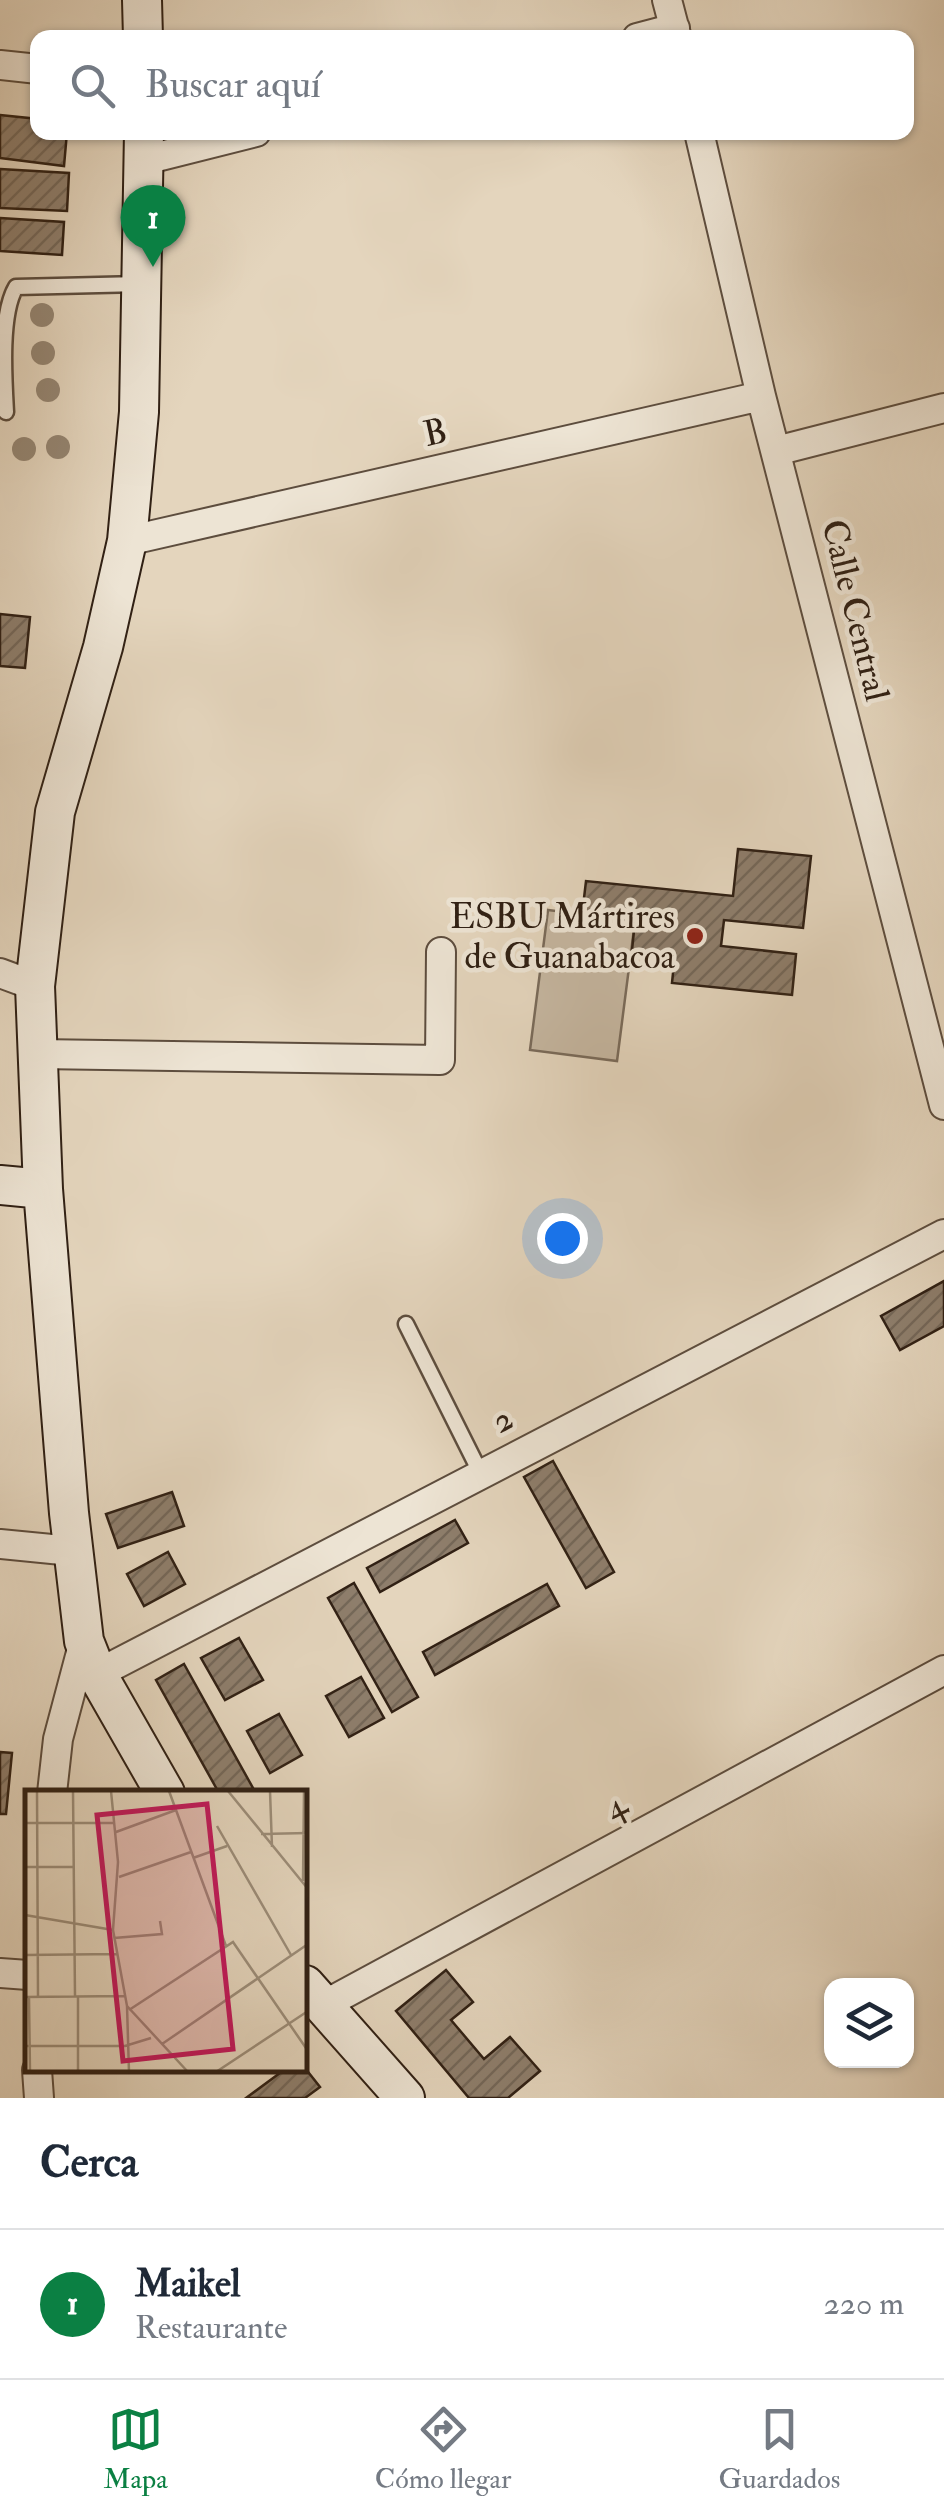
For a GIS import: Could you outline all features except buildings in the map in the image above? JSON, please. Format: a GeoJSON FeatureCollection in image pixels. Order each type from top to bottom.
{"type":"FeatureCollection","features":[{"type":"Feature","properties":{"kind":"main road"},"geometry":{"type":"LineString","coordinates":[[142,0],[143,30]]}},
{"type":"Feature","properties":{"kind":"main road"},"geometry":{"type":"LineString","coordinates":[[145,146],[139,412],[127,541],[103,648],[55,812],[35,986],[43,1189],[72,1551],[90,1658],[163,1790]]}},
{"type":"Feature","properties":{"kind":"main road"},"geometry":{"type":"LineString","coordinates":[[0,1185],[43,1189]]}},
{"type":"Feature","properties":{"kind":"main road"},"geometry":{"type":"LineString","coordinates":[[314,1995],[406,2098]]}},
{"type":"Feature","properties":{"kind":"street"},"geometry":{"type":"LineString","coordinates":[[668,0],[675,30]]}},
{"type":"Feature","properties":{"kind":"street"},"geometry":{"type":"LineString","coordinates":[[0,65],[30,68]]}},
{"type":"Feature","properties":{"kind":"street"},"geometry":{"type":"LineString","coordinates":[[145,146],[193,140]]}},
{"type":"Feature","properties":{"kind":"street","name":"Calle Central"},"geometry":{"type":"LineString","coordinates":[[701,140],[761,396],[944,1106]]}},
{"type":"Feature","properties":{"kind":"street","name":"B"},"geometry":{"type":"LineString","coordinates":[[127,541],[761,396]]}},
{"type":"Feature","properties":{"kind":"street"},"geometry":{"type":"LineString","coordinates":[[776,451],[944,408]]}},
{"type":"Feature","properties":{"kind":"street"},"geometry":{"type":"LineString","coordinates":[[38,1054],[440,1060],[441,952]]}},
{"type":"Feature","properties":{"kind":"street"},"geometry":{"type":"LineString","coordinates":[[0,973],[35,986]]}},
{"type":"Feature","properties":{"kind":"street","name":"2"},"geometry":{"type":"LineString","coordinates":[[90,1658],[480,1472],[944,1234]]}},
{"type":"Feature","properties":{"kind":"street"},"geometry":{"type":"LineString","coordinates":[[0,1544],[72,1551]]}},
{"type":"Feature","properties":{"kind":"street"},"geometry":{"type":"LineString","coordinates":[[52,1790],[58,1739],[90,1658]]}},
{"type":"Feature","properties":{"kind":"street","name":"4"},"geometry":{"type":"LineString","coordinates":[[314,1995],[944,1670]]}},
{"type":"Feature","properties":{"kind":"street"},"geometry":{"type":"LineString","coordinates":[[0,1973],[25,1975]]}},
{"type":"Feature","properties":{"kind":"street"},"geometry":{"type":"LineString","coordinates":[[38,2073],[39,2098]]}},
{"type":"Feature","properties":{"kind":"lane"},"geometry":{"type":"LineString","coordinates":[[6,412],[4,312],[6,298],[16,288],[140,284]]}},
{"type":"Feature","properties":{"kind":"lane"},"geometry":{"type":"LineString","coordinates":[[406,1324],[480,1472]]}},
{"type":"Feature","properties":{"kind":"shaded area"},"geometry":{"type":"Polygon","coordinates":[[[548,910],[635,921],[617,1061],[530,1050],[548,910]]]}},
{"type":"Feature","properties":{"kind":"place","name":"Maikel"},"geometry":{"type":"Point","coordinates":[153,267]}},
{"type":"Feature","properties":{"kind":"place","name":"ESBU Mártires de Guanabacoa"},"geometry":{"type":"Point","coordinates":[695,936]}}]}
